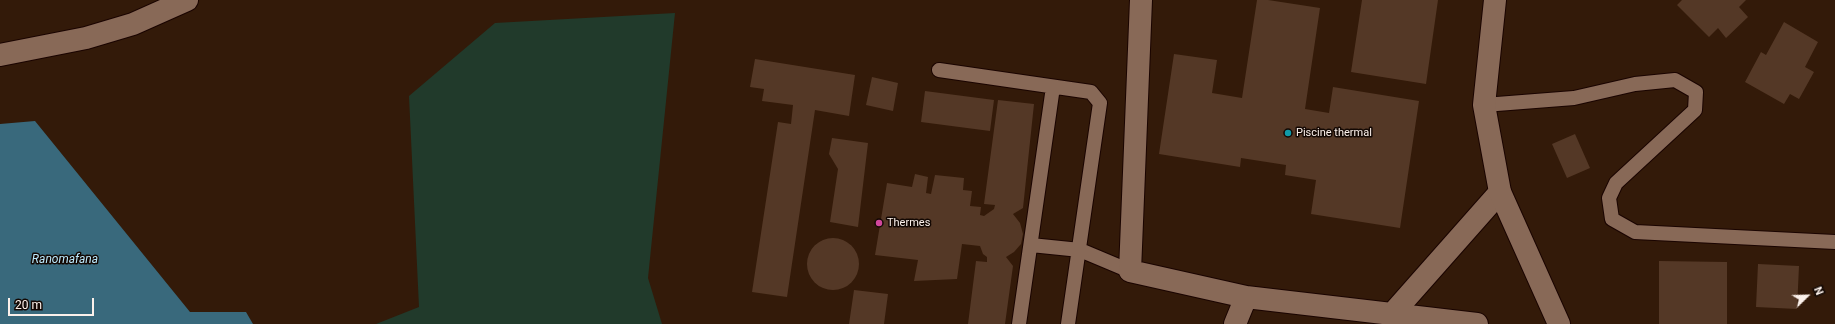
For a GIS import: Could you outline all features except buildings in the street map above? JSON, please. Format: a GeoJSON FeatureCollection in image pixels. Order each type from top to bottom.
{"type":"FeatureCollection","features":[{"type":"Feature","properties":{"kind":"street"},"geometry":{"type":"LineString","coordinates":[[0,55],[86,38],[133,24],[187,0]]}},
{"type":"Feature","properties":{"kind":"street"},"geometry":{"type":"LineString","coordinates":[[1141,0],[1130,271],[1246,297],[1477,324]]}},
{"type":"Feature","properties":{"kind":"street"},"geometry":{"type":"LineString","coordinates":[[1495,0],[1484,105],[1500,192],[1559,324]]}},
{"type":"Feature","properties":{"kind":"street"},"geometry":{"type":"LineString","coordinates":[[1393,313],[1500,192]]}},
{"type":"Feature","properties":{"kind":"street"},"geometry":{"type":"LineString","coordinates":[[1235,324],[1246,297]]}},
{"type":"Feature","properties":{"kind":"lane"},"geometry":{"type":"LineString","coordinates":[[938,70],[1091,92],[1100,103],[1080,250],[1068,324]]}},
{"type":"Feature","properties":{"kind":"lane"},"geometry":{"type":"LineString","coordinates":[[1484,105],[1574,98],[1635,84],[1675,80],[1696,92],[1695,110],[1616,183],[1609,198],[1612,218],[1634,232],[1835,242]]}},
{"type":"Feature","properties":{"kind":"lane"},"geometry":{"type":"LineString","coordinates":[[1019,324],[1053,87]]}},
{"type":"Feature","properties":{"kind":"lane"},"geometry":{"type":"LineString","coordinates":[[1031,244],[1080,250],[1130,271]]}},
{"type":"Feature","properties":{"kind":"green space"},"geometry":{"type":"Polygon","coordinates":[[[675,13],[648,278],[662,324],[376,324],[419,307],[409,96],[495,23],[675,13]]]}},
{"type":"Feature","properties":{"kind":"water","name":"Ranomafana"},"geometry":{"type":"Polygon","coordinates":[[[35,121],[190,312],[246,312],[253,324],[0,324],[0,124],[35,121]]]}},
{"type":"Feature","properties":{"kind":"place","name":"Piscine thermal"},"geometry":{"type":"Point","coordinates":[1288,133]}},
{"type":"Feature","properties":{"kind":"place","name":"Thermes"},"geometry":{"type":"Point","coordinates":[879,223]}}]}
